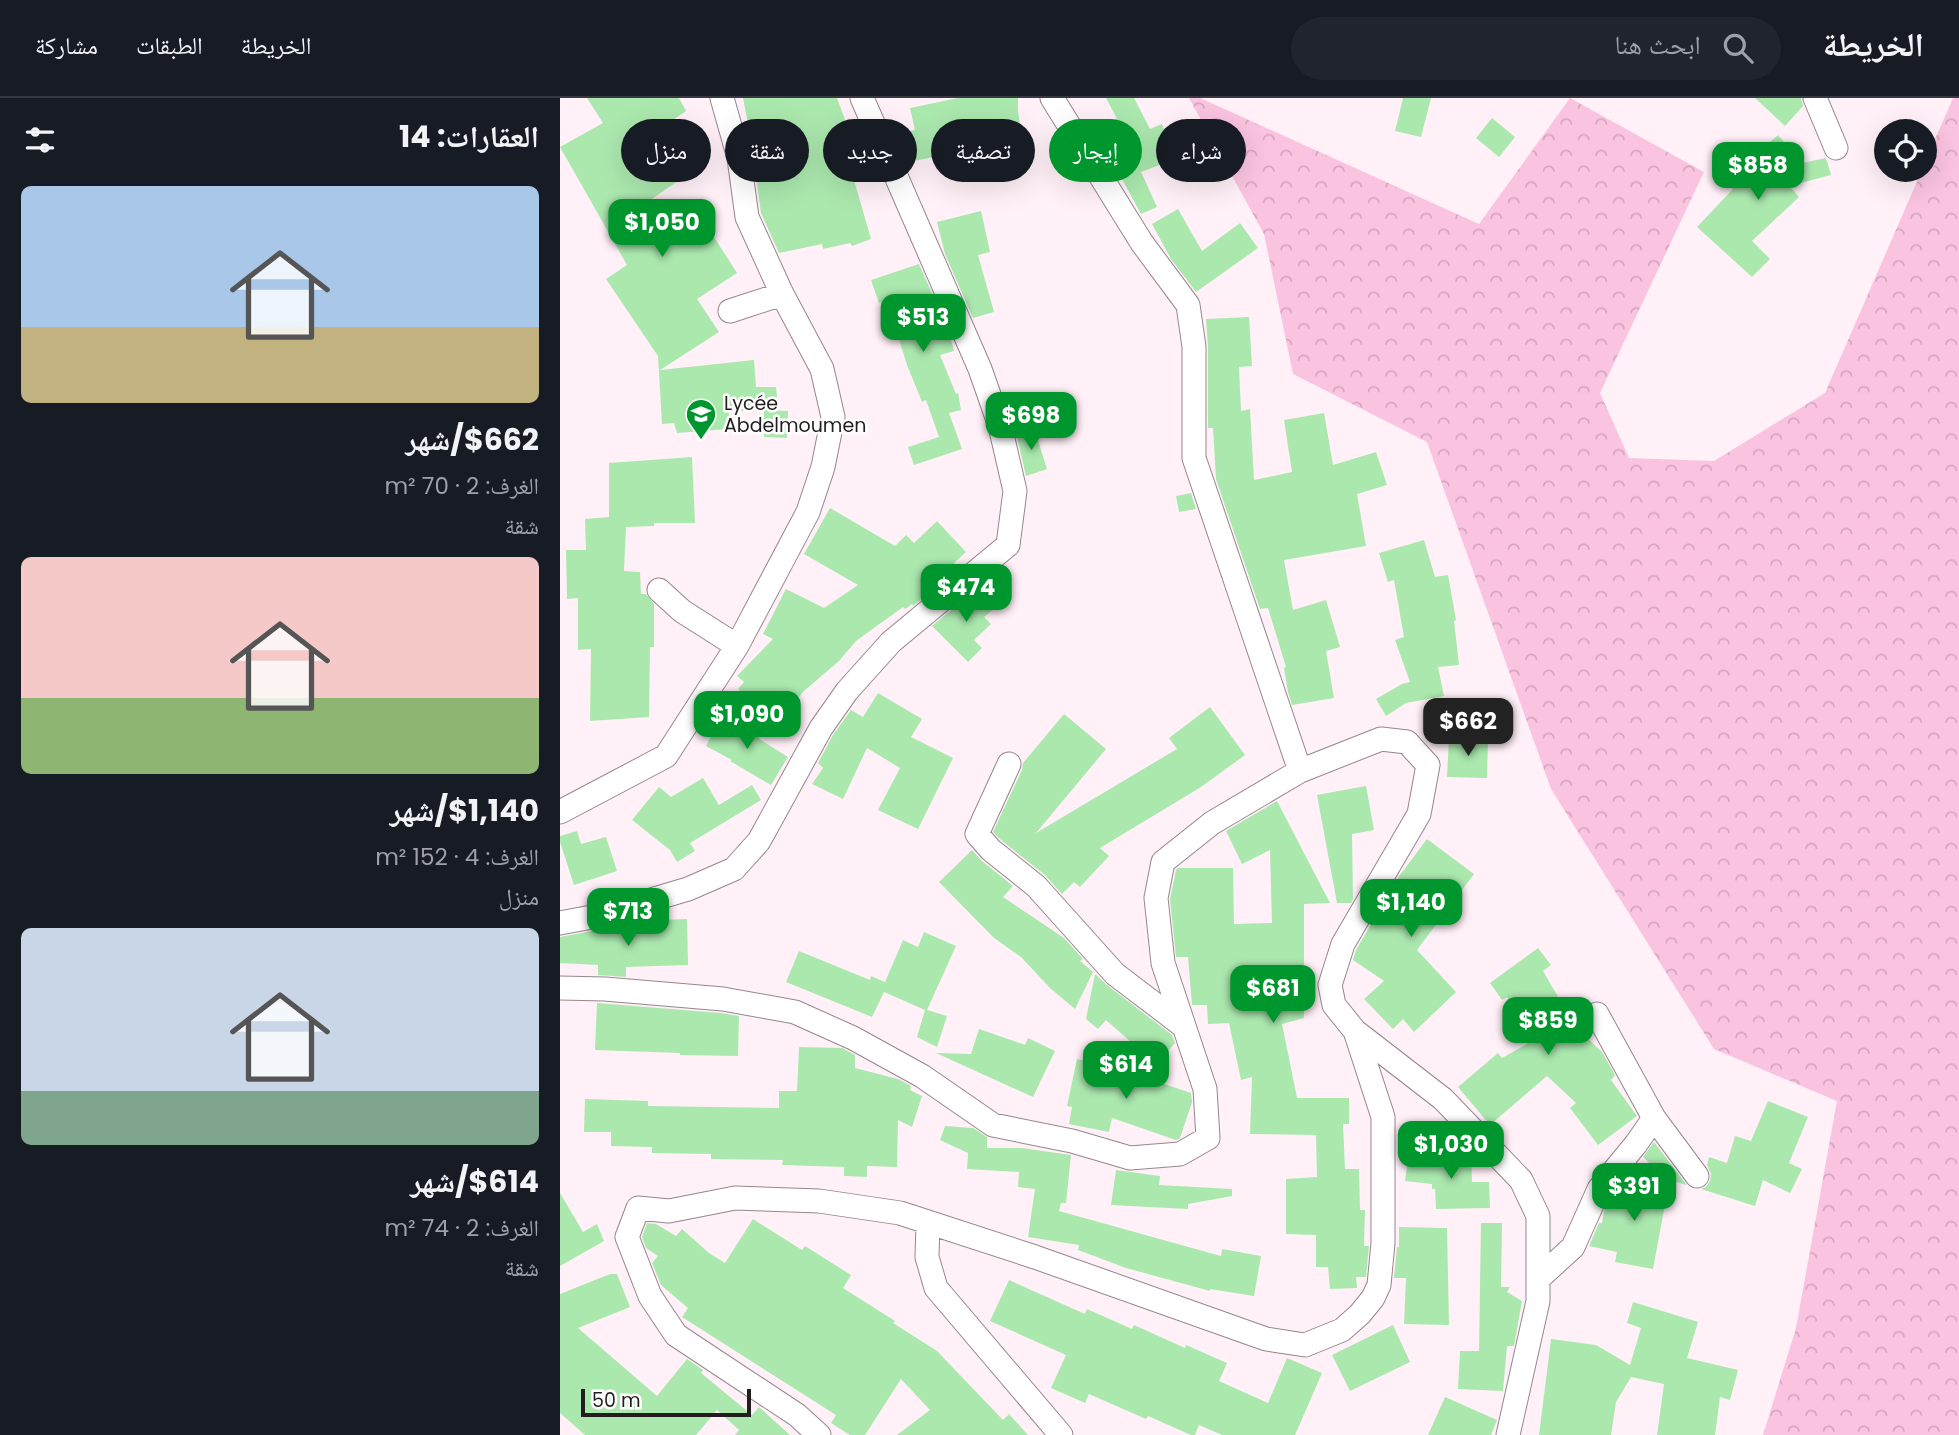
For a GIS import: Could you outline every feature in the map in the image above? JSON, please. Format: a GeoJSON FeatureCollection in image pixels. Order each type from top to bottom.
{"type":"FeatureCollection","features":[{"type":"Feature","properties":{"kind":"street"},"geometry":{"type":"LineString","coordinates":[[560,812],[666,756],[737,646],[808,512],[823,467],[833,417],[822,369],[782,294],[747,217],[739,158],[722,98]]}},
{"type":"Feature","properties":{"kind":"street"},"geometry":{"type":"LineString","coordinates":[[560,922],[597,916],[688,890],[734,869],[759,841],[821,728],[847,691],[891,642],[1008,545],[1015,491],[1000,426],[980,369],[862,98]]}},
{"type":"Feature","properties":{"kind":"street"},"geometry":{"type":"LineString","coordinates":[[1052,98],[1142,243],[1188,305],[1195,347],[1195,458],[1300,771]]}},
{"type":"Feature","properties":{"kind":"street"},"geometry":{"type":"LineString","coordinates":[[1815,98],[1836,148]]}},
{"type":"Feature","properties":{"kind":"street"},"geometry":{"type":"LineString","coordinates":[[730,312],[782,294]]}},
{"type":"Feature","properties":{"kind":"street"},"geometry":{"type":"LineString","coordinates":[[659,590],[682,611],[737,646]]}},
{"type":"Feature","properties":{"kind":"street"},"geometry":{"type":"LineString","coordinates":[[560,988],[723,999],[794,1012],[853,1038],[922,1076],[993,1125],[1130,1158],[1181,1154],[1208,1138],[1205,1089],[1163,963],[1156,898],[1163,862],[1212,823],[1300,771],[1381,739],[1408,742],[1429,765],[1419,814],[1343,944],[1330,985],[1334,1005],[1355,1031],[1443,1099],[1521,1180],[1538,1216],[1538,1301],[1508,1435]]}},
{"type":"Feature","properties":{"kind":"street"},"geometry":{"type":"LineString","coordinates":[[1009,764],[977,834],[990,850],[1035,886],[1115,974],[1182,1025]]}},
{"type":"Feature","properties":{"kind":"street"},"geometry":{"type":"LineString","coordinates":[[1597,1014],[1654,1118],[1697,1176]]}},
{"type":"Feature","properties":{"kind":"street"},"geometry":{"type":"LineString","coordinates":[[819,1435],[797,1415],[676,1335],[650,1296],[627,1237],[638,1208],[669,1211],[735,1198],[820,1201],[900,1213],[1035,1257],[1266,1339],[1305,1345],[1342,1330],[1360,1314],[1373,1298],[1379,1285],[1384,1244],[1384,1117],[1355,1031]]}},
{"type":"Feature","properties":{"kind":"street"},"geometry":{"type":"LineString","coordinates":[[1538,1279],[1573,1247],[1599,1189],[1654,1118]]}},
{"type":"Feature","properties":{"kind":"street"},"geometry":{"type":"LineString","coordinates":[[928,1222],[927,1257],[936,1288],[1061,1435]]}},
{"type":"Feature","properties":{"kind":"green space"},"geometry":{"type":"Polygon","coordinates":[[[1189,98],[1200,98],[1479,224],[1570,98],[1704,172],[1600,393],[1629,458],[1714,461],[1825,393],[1917,182],[1937,182],[1937,135],[1953,98],[1959,98],[1959,1435],[1763,1435],[1796,1328],[1837,1101],[1714,1049],[1551,789],[1427,442],[1293,374],[1264,234],[1235,182],[1246,182],[1246,119],[1201,119],[1189,98]]]}},
{"type":"Feature","properties":{"kind":"building"},"geometry":{"type":"Polygon","coordinates":[[[587,98],[679,98],[686,111],[674,119],[621,119],[621,182],[676,182],[646,203],[666,238],[700,215],[737,273],[697,299],[719,332],[660,370],[754,360],[756,387],[776,387],[778,407],[729,412],[728,429],[677,433],[674,423],[662,424],[658,356],[606,279],[627,265],[560,147],[603,123],[587,98]]]}},
{"type":"Feature","properties":{"kind":"building"},"geometry":{"type":"Polygon","coordinates":[[[743,98],[837,98],[845,119],[823,119],[823,182],[855,182],[871,239],[852,246],[850,243],[823,249],[822,244],[779,253],[761,213],[757,182],[809,182],[809,119],[747,119],[743,98]]]}},
{"type":"Feature","properties":{"kind":"building"},"geometry":{"type":"Polygon","coordinates":[[[958,98],[1018,98],[1019,119],[931,119],[931,158],[917,160],[917,119],[912,119],[910,108],[958,98]]]}},
{"type":"Feature","properties":{"kind":"building"},"geometry":{"type":"Polygon","coordinates":[[[1106,98],[1134,98],[1150,129],[1156,126],[1156,166],[1142,172],[1142,119],[1117,119],[1106,98]]]}},
{"type":"Feature","properties":{"kind":"building"},"geometry":{"type":"Polygon","coordinates":[[[1403,98],[1431,98],[1421,137],[1395,131],[1403,98]]]}},
{"type":"Feature","properties":{"kind":"building"},"geometry":{"type":"Polygon","coordinates":[[[1755,98],[1801,98],[1803,106],[1785,126],[1755,98]]]}},
{"type":"Feature","properties":{"kind":"building"},"geometry":{"type":"Polygon","coordinates":[[[1492,118],[1515,137],[1499,157],[1476,138],[1492,118]]]}},
{"type":"Feature","properties":{"kind":"building"},"geometry":{"type":"Polygon","coordinates":[[[1778,135],[1802,163],[1826,158],[1831,175],[1789,186],[1799,197],[1752,241],[1770,259],[1752,277],[1697,227],[1733,189],[1725,181],[1778,135]]]}},
{"type":"Feature","properties":{"kind":"building"},"geometry":{"type":"Polygon","coordinates":[[[1142,174],[1157,207],[1141,214],[1124,182],[1142,182],[1142,174]]]}},
{"type":"Feature","properties":{"kind":"building"},"geometry":{"type":"Polygon","coordinates":[[[1178,209],[1202,251],[1240,223],[1258,248],[1196,292],[1171,259],[1152,224],[1178,209]]]}},
{"type":"Feature","properties":{"kind":"building"},"geometry":{"type":"Polygon","coordinates":[[[981,211],[990,252],[978,255],[994,312],[973,318],[945,254],[937,222],[981,211]]]}},
{"type":"Feature","properties":{"kind":"building"},"geometry":{"type":"Polygon","coordinates":[[[919,264],[949,332],[954,351],[940,355],[956,394],[958,393],[961,410],[949,413],[962,449],[914,465],[908,447],[939,437],[926,400],[922,402],[907,365],[887,301],[879,303],[871,280],[919,264]]]}},
{"type":"Feature","properties":{"kind":"building"},"geometry":{"type":"Polygon","coordinates":[[[1249,317],[1252,366],[1239,367],[1241,411],[1250,409],[1254,480],[1292,472],[1284,420],[1324,413],[1333,465],[1376,452],[1387,485],[1357,494],[1366,546],[1284,560],[1293,610],[1326,600],[1340,647],[1326,651],[1334,698],[1292,705],[1284,668],[1286,667],[1268,608],[1260,609],[1216,479],[1213,428],[1208,428],[1206,319],[1249,317]]]}},
{"type":"Feature","properties":{"kind":"building"},"geometry":{"type":"Polygon","coordinates":[[[764,410],[788,411],[787,438],[764,437],[764,410]]]}},
{"type":"Feature","properties":{"kind":"building"},"geometry":{"type":"Polygon","coordinates":[[[1034,428],[1047,469],[1026,476],[1016,433],[1034,428]]]}},
{"type":"Feature","properties":{"kind":"building"},"geometry":{"type":"Polygon","coordinates":[[[692,457],[695,523],[654,523],[654,526],[626,527],[624,571],[640,572],[641,594],[646,594],[654,604],[649,717],[590,721],[591,649],[578,650],[578,598],[567,599],[566,550],[586,550],[585,519],[609,517],[609,463],[692,457]]]}},
{"type":"Feature","properties":{"kind":"building"},"geometry":{"type":"Polygon","coordinates":[[[1191,493],[1196,509],[1179,512],[1176,496],[1191,493]]]}},
{"type":"Feature","properties":{"kind":"building"},"geometry":{"type":"Polygon","coordinates":[[[830,508],[895,546],[906,535],[914,543],[937,521],[966,552],[954,563],[959,568],[913,606],[912,604],[905,609],[903,607],[856,641],[775,723],[738,689],[744,682],[737,676],[773,639],[763,634],[786,589],[824,608],[858,585],[804,554],[830,508]]]}},
{"type":"Feature","properties":{"kind":"building"},"geometry":{"type":"Polygon","coordinates":[[[1424,540],[1435,577],[1448,575],[1456,620],[1459,665],[1438,667],[1444,696],[1406,703],[1386,716],[1376,699],[1410,682],[1395,640],[1404,637],[1394,580],[1388,582],[1379,553],[1424,540]]]}},
{"type":"Feature","properties":{"kind":"building"},"geometry":{"type":"Polygon","coordinates":[[[978,588],[996,607],[984,617],[991,624],[974,640],[982,648],[968,662],[932,626],[978,588]]]}},
{"type":"Feature","properties":{"kind":"building"},"geometry":{"type":"Polygon","coordinates":[[[878,693],[922,719],[911,737],[953,758],[918,829],[878,810],[900,768],[867,748],[843,799],[812,784],[823,768],[818,763],[851,710],[863,717],[878,693]]]}},
{"type":"Feature","properties":{"kind":"building"},"geometry":{"type":"Polygon","coordinates":[[[1210,707],[1245,755],[1201,787],[1100,848],[1109,856],[1080,887],[1074,882],[1062,894],[1045,875],[993,832],[1023,763],[1064,714],[1106,749],[1036,833],[1177,749],[1169,738],[1210,707]]]}},
{"type":"Feature","properties":{"kind":"building"},"geometry":{"type":"Polygon","coordinates":[[[721,717],[788,757],[771,785],[706,746],[721,717]]]}},
{"type":"Feature","properties":{"kind":"building"},"geometry":{"type":"Polygon","coordinates":[[[1449,738],[1488,739],[1487,778],[1447,777],[1449,738]]]}},
{"type":"Feature","properties":{"kind":"building"},"geometry":{"type":"Polygon","coordinates":[[[703,778],[719,805],[752,785],[761,800],[690,843],[695,851],[677,862],[670,850],[632,820],[659,787],[671,797],[703,778]]]}},
{"type":"Feature","properties":{"kind":"building"},"geometry":{"type":"Polygon","coordinates":[[[1366,786],[1374,830],[1352,834],[1353,899],[1351,903],[1337,903],[1317,795],[1366,786]]]}},
{"type":"Feature","properties":{"kind":"building"},"geometry":{"type":"Polygon","coordinates":[[[1277,801],[1330,903],[1304,904],[1304,965],[1293,965],[1304,1002],[1304,1018],[1282,1024],[1297,1098],[1349,1098],[1349,1124],[1343,1124],[1345,1169],[1359,1169],[1360,1210],[1365,1210],[1364,1246],[1369,1246],[1366,1277],[1356,1277],[1357,1288],[1330,1289],[1328,1267],[1316,1267],[1316,1235],[1286,1234],[1286,1179],[1317,1177],[1316,1135],[1250,1134],[1252,1077],[1241,1080],[1229,1023],[1208,1024],[1207,1005],[1192,1005],[1188,957],[1176,957],[1170,899],[1178,868],[1233,868],[1234,924],[1272,923],[1270,850],[1242,864],[1226,831],[1277,801]]]}},
{"type":"Feature","properties":{"kind":"building"},"geometry":{"type":"Polygon","coordinates":[[[577,831],[581,844],[606,837],[617,871],[574,885],[560,836],[577,831]]]}},
{"type":"Feature","properties":{"kind":"building"},"geometry":{"type":"Polygon","coordinates":[[[1427,839],[1474,874],[1417,950],[1456,992],[1414,1032],[1403,1019],[1393,1029],[1364,999],[1384,981],[1353,960],[1356,950],[1400,875],[1427,839]]]}},
{"type":"Feature","properties":{"kind":"building"},"geometry":{"type":"Polygon","coordinates":[[[972,850],[1013,886],[1003,897],[1064,938],[1083,959],[1080,961],[1093,972],[1075,1009],[1050,988],[1021,957],[994,938],[939,882],[972,850]]]}},
{"type":"Feature","properties":{"kind":"building"},"geometry":{"type":"Polygon","coordinates":[[[687,919],[688,965],[626,967],[626,977],[598,975],[598,965],[560,963],[560,937],[602,929],[661,928],[661,920],[687,919]]]}},
{"type":"Feature","properties":{"kind":"building"},"geometry":{"type":"Polygon","coordinates":[[[924,932],[956,946],[927,1010],[947,1016],[937,1047],[917,1037],[925,1010],[884,992],[872,1017],[786,982],[799,951],[870,980],[871,976],[885,982],[903,940],[918,947],[924,932]]]}},
{"type":"Feature","properties":{"kind":"building"},"geometry":{"type":"Polygon","coordinates":[[[1538,948],[1551,965],[1543,971],[1571,1019],[1575,1017],[1586,1037],[1602,1052],[1615,1075],[1611,1080],[1637,1116],[1598,1145],[1570,1108],[1576,1103],[1547,1076],[1490,1125],[1458,1087],[1498,1053],[1502,1058],[1532,1041],[1507,997],[1502,1000],[1490,983],[1538,948]]]}},
{"type":"Feature","properties":{"kind":"building"},"geometry":{"type":"Polygon","coordinates":[[[1095,974],[1172,1035],[1175,1043],[1156,1064],[1106,1020],[1098,1029],[1086,1019],[1095,974]]]}},
{"type":"Feature","properties":{"kind":"building"},"geometry":{"type":"Polygon","coordinates":[[[597,1003],[739,1016],[738,1056],[595,1050],[597,1003]]]}},
{"type":"Feature","properties":{"kind":"building"},"geometry":{"type":"Polygon","coordinates":[[[979,1029],[1025,1045],[1028,1038],[1055,1051],[1033,1097],[936,1053],[971,1054],[979,1029]]]}},
{"type":"Feature","properties":{"kind":"building"},"geometry":{"type":"Polygon","coordinates":[[[799,1047],[842,1048],[855,1055],[855,1068],[898,1079],[922,1096],[912,1127],[898,1120],[897,1167],[867,1166],[867,1177],[844,1176],[844,1167],[782,1165],[783,1160],[711,1159],[711,1154],[652,1153],[652,1147],[611,1146],[611,1132],[584,1132],[585,1099],[648,1101],[648,1106],[779,1108],[779,1091],[797,1091],[799,1047]]]}},
{"type":"Feature","properties":{"kind":"building"},"geometry":{"type":"Polygon","coordinates":[[[1077,1059],[1147,1074],[1144,1077],[1191,1093],[1192,1102],[1180,1138],[1176,1140],[1112,1118],[1109,1132],[1069,1124],[1072,1107],[1067,1106],[1077,1059]]]}},
{"type":"Feature","properties":{"kind":"building"},"geometry":{"type":"Polygon","coordinates":[[[1768,1101],[1808,1117],[1789,1163],[1802,1169],[1790,1193],[1763,1180],[1755,1206],[1701,1189],[1710,1181],[1711,1174],[1707,1165],[1709,1157],[1727,1163],[1735,1136],[1751,1141],[1768,1101]]]}},
{"type":"Feature","properties":{"kind":"building"},"geometry":{"type":"Polygon","coordinates":[[[945,1126],[973,1128],[987,1137],[987,1148],[1022,1148],[1071,1155],[1066,1203],[1061,1203],[1059,1211],[1221,1256],[1222,1249],[1261,1256],[1254,1296],[1210,1291],[1126,1268],[1078,1250],[1079,1245],[1028,1237],[1035,1189],[1018,1187],[1019,1172],[967,1169],[968,1153],[940,1140],[945,1126]]]}},
{"type":"Feature","properties":{"kind":"building"},"geometry":{"type":"Polygon","coordinates":[[[1654,1142],[1686,1185],[1665,1178],[1643,1157],[1654,1142]]]}},
{"type":"Feature","properties":{"kind":"building"},"geometry":{"type":"Polygon","coordinates":[[[1471,1152],[1472,1182],[1489,1182],[1490,1208],[1436,1209],[1435,1189],[1432,1189],[1432,1184],[1405,1181],[1408,1160],[1431,1163],[1431,1153],[1471,1152]]]}},
{"type":"Feature","properties":{"kind":"building"},"geometry":{"type":"Polygon","coordinates":[[[1116,1170],[1160,1176],[1159,1185],[1232,1189],[1232,1196],[1188,1204],[1188,1209],[1111,1205],[1116,1170]]]}},
{"type":"Feature","properties":{"kind":"building"},"geometry":{"type":"Polygon","coordinates":[[[1629,1175],[1669,1183],[1653,1269],[1615,1262],[1617,1252],[1589,1246],[1599,1223],[1602,1223],[1609,1200],[1620,1202],[1625,1180],[1629,1175]]]}},
{"type":"Feature","properties":{"kind":"building"},"geometry":{"type":"Polygon","coordinates":[[[560,1193],[583,1232],[597,1224],[604,1241],[560,1266],[560,1193]]]}},
{"type":"Feature","properties":{"kind":"building"},"geometry":{"type":"Polygon","coordinates":[[[753,1219],[802,1250],[805,1246],[851,1275],[843,1288],[937,1351],[1003,1420],[1009,1414],[1028,1435],[897,1435],[930,1410],[901,1379],[865,1435],[850,1435],[831,1423],[836,1415],[682,1317],[688,1308],[661,1285],[652,1263],[658,1256],[646,1248],[642,1237],[647,1223],[656,1224],[676,1236],[682,1229],[725,1263],[753,1219]]]}},
{"type":"Feature","properties":{"kind":"building"},"geometry":{"type":"Polygon","coordinates":[[[1481,1223],[1502,1223],[1501,1287],[1510,1287],[1507,1292],[1522,1301],[1514,1346],[1507,1346],[1503,1391],[1458,1389],[1460,1351],[1479,1351],[1481,1223]]]}},
{"type":"Feature","properties":{"kind":"building"},"geometry":{"type":"Polygon","coordinates":[[[1399,1227],[1447,1228],[1449,1325],[1404,1324],[1406,1278],[1394,1278],[1399,1227]]]}},
{"type":"Feature","properties":{"kind":"building"},"geometry":{"type":"Polygon","coordinates":[[[610,1274],[617,1274],[630,1307],[578,1328],[657,1396],[687,1359],[703,1370],[701,1373],[752,1415],[759,1407],[790,1435],[735,1435],[739,1430],[717,1410],[696,1435],[585,1435],[560,1413],[560,1294],[610,1274]]]}},
{"type":"Feature","properties":{"kind":"building"},"geometry":{"type":"Polygon","coordinates":[[[1009,1280],[1085,1314],[1087,1309],[1132,1329],[1134,1325],[1227,1363],[1219,1381],[1268,1403],[1287,1358],[1322,1373],[1295,1435],[1222,1435],[1199,1425],[1195,1435],[1191,1435],[1089,1394],[1085,1403],[1051,1388],[1066,1355],[990,1321],[1009,1280]]]}},
{"type":"Feature","properties":{"kind":"building"},"geometry":{"type":"Polygon","coordinates":[[[1633,1302],[1698,1322],[1687,1358],[1738,1370],[1730,1400],[1720,1397],[1715,1435],[1657,1435],[1664,1384],[1631,1377],[1616,1402],[1611,1435],[1539,1435],[1551,1339],[1596,1345],[1630,1365],[1641,1328],[1627,1323],[1633,1302]]]}},
{"type":"Feature","properties":{"kind":"building"},"geometry":{"type":"Polygon","coordinates":[[[1393,1325],[1410,1362],[1350,1391],[1332,1355],[1393,1325]]]}},
{"type":"Feature","properties":{"kind":"building"},"geometry":{"type":"Polygon","coordinates":[[[1445,1397],[1497,1420],[1491,1435],[1428,1435],[1445,1397]]]}},
{"type":"Feature","properties":{"kind":"place","name":"Lycée Abdelmoumen"},"geometry":{"type":"Point","coordinates":[701,441]}}]}
